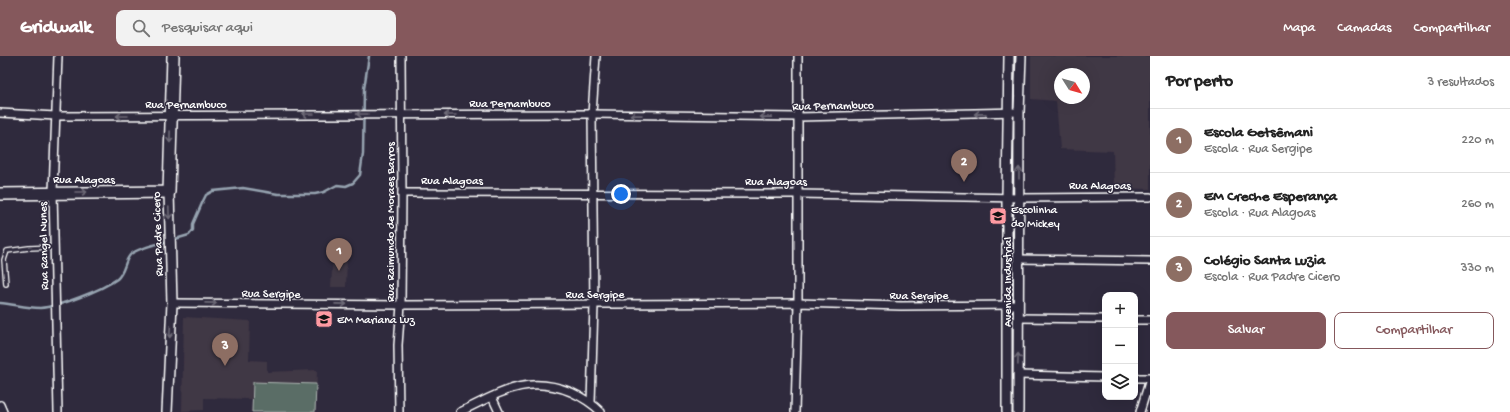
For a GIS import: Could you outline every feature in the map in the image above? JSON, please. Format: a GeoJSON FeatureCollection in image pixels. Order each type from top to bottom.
{"type":"FeatureCollection","features":[{"type":"Feature","properties":{"kind":"main road","name":"Rua Padre Cicero"},"geometry":{"type":"LineString","coordinates":[[169,192],[170,116],[173,56]]}},
{"type":"Feature","properties":{"kind":"main road","name":"Rua Alagoas"},"geometry":{"type":"LineString","coordinates":[[0,194],[53,192],[169,192]]}},
{"type":"Feature","properties":{"kind":"street","name":"Rua Rangel Nunes"},"geometry":{"type":"LineString","coordinates":[[58,56],[53,192],[53,247],[58,412]]}},
{"type":"Feature","properties":{"kind":"street","name":"Rua Raimundo de Moraes Barros"},"geometry":{"type":"LineString","coordinates":[[399,412],[398,346],[401,305],[402,193],[401,56]]}},
{"type":"Feature","properties":{"kind":"street"},"geometry":{"type":"LineString","coordinates":[[591,402],[594,305],[592,114],[596,56]]}},
{"type":"Feature","properties":{"kind":"street"},"geometry":{"type":"LineString","coordinates":[[796,412],[798,303],[798,56]]}},
{"type":"Feature","properties":{"kind":"street","name":"Avenida Industrial"},"geometry":{"type":"LineString","coordinates":[[1008,412],[1007,197],[1009,56]]}},
{"type":"Feature","properties":{"kind":"street","name":"Avenida Industrial"},"geometry":{"type":"LineString","coordinates":[[1018,412],[1018,258],[1020,198],[1019,112],[1021,56]]}},
{"type":"Feature","properties":{"kind":"street","name":"Rua Pernambuco"},"geometry":{"type":"LineString","coordinates":[[0,113],[56,116],[592,114],[798,117],[1019,112]]}},
{"type":"Feature","properties":{"kind":"street","name":"Rua Padre Cicero"},"geometry":{"type":"LineString","coordinates":[[167,412],[172,303],[169,192]]}},
{"type":"Feature","properties":{"kind":"street","name":"Rua Alagoas"},"geometry":{"type":"LineString","coordinates":[[402,193],[798,194],[1020,198],[1150,197]]}},
{"type":"Feature","properties":{"kind":"street"},"geometry":{"type":"LineString","coordinates":[[1018,258],[1150,261]]}},
{"type":"Feature","properties":{"kind":"street","name":"Rua Sergipe"},"geometry":{"type":"LineString","coordinates":[[172,303],[401,305],[798,303],[900,306],[1018,305]]}},
{"type":"Feature","properties":{"kind":"street"},"geometry":{"type":"LineString","coordinates":[[1018,318],[1102,319]]}},
{"type":"Feature","properties":{"kind":"street"},"geometry":{"type":"LineString","coordinates":[[1138,320],[1150,320]]}},
{"type":"Feature","properties":{"kind":"street"},"geometry":{"type":"LineString","coordinates":[[1018,375],[1102,377]]}},
{"type":"Feature","properties":{"kind":"street"},"geometry":{"type":"LineString","coordinates":[[1138,378],[1150,378],[1140,412]]}},
{"type":"Feature","properties":{"kind":"street"},"geometry":{"type":"LineString","coordinates":[[460,412],[515,387],[538,384],[551,385],[591,402],[601,412]]}},
{"type":"Feature","properties":{"kind":"street"},"geometry":{"type":"LineString","coordinates":[[492,397],[499,412]]}},
{"type":"Feature","properties":{"kind":"street"},"geometry":{"type":"LineString","coordinates":[[0,405],[3,412]]}},
{"type":"Feature","properties":{"kind":"lane"},"geometry":{"type":"LineString","coordinates":[[6,284],[4,260],[7,251],[53,247]]}},
{"type":"Feature","properties":{"kind":"shaded area"},"geometry":{"type":"Polygon","coordinates":[[[1031,56],[1150,56],[1150,189],[1114,188],[1113,151],[1060,149],[1056,104],[1090,104],[1090,68],[1054,68],[1054,101],[1031,99],[1031,56]]]}},
{"type":"Feature","properties":{"kind":"shaded area"},"geometry":{"type":"Polygon","coordinates":[[[333,254],[347,255],[346,287],[331,287],[333,254]]]}},
{"type":"Feature","properties":{"kind":"shaded area"},"geometry":{"type":"Polygon","coordinates":[[[184,317],[250,321],[249,360],[267,361],[267,372],[317,370],[316,412],[251,412],[252,399],[204,398],[204,410],[182,411],[184,317]]]}},
{"type":"Feature","properties":{"kind":"green space"},"geometry":{"type":"Polygon","coordinates":[[[253,382],[316,384],[315,412],[252,412],[253,382]]]}},
{"type":"Feature","properties":{"kind":"waterway"},"geometry":{"type":"LineString","coordinates":[[172,240],[189,235],[193,230],[193,224],[206,195],[213,191],[243,188],[278,194],[315,194],[324,192],[337,185],[346,186],[353,183],[360,175],[363,154],[364,89],[369,56]]}},
{"type":"Feature","properties":{"kind":"waterway"},"geometry":{"type":"LineString","coordinates":[[0,303],[40,308],[58,305],[80,297],[117,279],[122,273],[128,258],[133,253],[142,248],[168,241]]}},
{"type":"Feature","properties":{"kind":"place","name":"EM Creche Esperança"},"geometry":{"type":"Point","coordinates":[964,182]}},
{"type":"Feature","properties":{"kind":"place","name":"Escolinha do Mickey"},"geometry":{"type":"Point","coordinates":[998,216]}},
{"type":"Feature","properties":{"kind":"place","name":"Escola Getsêmani"},"geometry":{"type":"Point","coordinates":[339,271]}},
{"type":"Feature","properties":{"kind":"place","name":"EM Mariana Luz"},"geometry":{"type":"Point","coordinates":[324,319]}},
{"type":"Feature","properties":{"kind":"place","name":"Colégio Santa Luzia"},"geometry":{"type":"Point","coordinates":[225,366]}}]}
